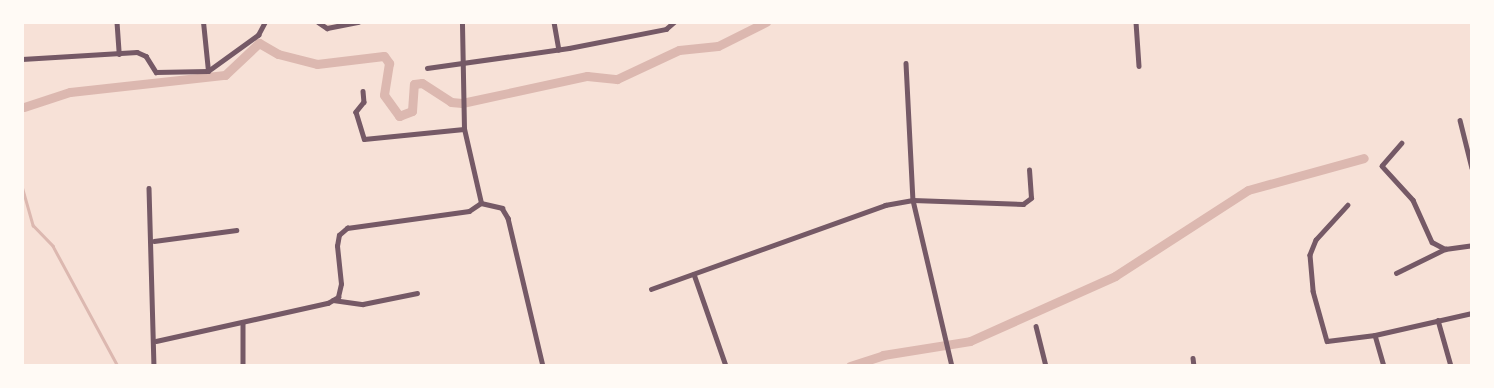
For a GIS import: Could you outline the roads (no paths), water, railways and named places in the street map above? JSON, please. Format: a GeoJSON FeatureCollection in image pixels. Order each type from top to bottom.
{"type":"FeatureCollection","features":[{"type":"Feature","properties":{"kind":"street"},"geometry":{"type":"LineString","coordinates":[[116,22],[120,54]]}},
{"type":"Feature","properties":{"kind":"street"},"geometry":{"type":"LineString","coordinates":[[203,22],[208,71]]}},
{"type":"Feature","properties":{"kind":"street"},"geometry":{"type":"LineString","coordinates":[[22,59],[143,53],[156,72],[208,71],[258,36],[265,22]]}},
{"type":"Feature","properties":{"kind":"street"},"geometry":{"type":"LineString","coordinates":[[318,22],[327,28],[358,22]]}},
{"type":"Feature","properties":{"kind":"street"},"geometry":{"type":"LineString","coordinates":[[462,22],[464,129],[481,203]]}},
{"type":"Feature","properties":{"kind":"street"},"geometry":{"type":"LineString","coordinates":[[554,22],[559,50]]}},
{"type":"Feature","properties":{"kind":"street"},"geometry":{"type":"LineString","coordinates":[[426,68],[559,50],[666,29],[674,22]]}},
{"type":"Feature","properties":{"kind":"street"},"geometry":{"type":"LineString","coordinates":[[1136,22],[1139,66]]}},
{"type":"Feature","properties":{"kind":"street"},"geometry":{"type":"LineString","coordinates":[[906,63],[913,200],[952,366]]}},
{"type":"Feature","properties":{"kind":"street"},"geometry":{"type":"LineString","coordinates":[[363,90],[364,102],[356,112],[364,139],[464,129]]}},
{"type":"Feature","properties":{"kind":"street"},"geometry":{"type":"LineString","coordinates":[[1460,120],[1472,168]]}},
{"type":"Feature","properties":{"kind":"street"},"geometry":{"type":"LineString","coordinates":[[1402,144],[1382,166],[1413,200],[1432,242],[1445,249]]}},
{"type":"Feature","properties":{"kind":"street"},"geometry":{"type":"LineString","coordinates":[[651,289],[854,212],[913,200],[1023,204],[1031,198],[1029,170]]}},
{"type":"Feature","properties":{"kind":"street"},"geometry":{"type":"LineString","coordinates":[[149,188],[154,241],[156,341],[154,366]]}},
{"type":"Feature","properties":{"kind":"street"},"geometry":{"type":"LineString","coordinates":[[333,300],[341,284],[337,246],[339,235],[347,228],[469,211],[481,203],[502,208],[508,218],[543,366]]}},
{"type":"Feature","properties":{"kind":"street"},"geometry":{"type":"LineString","coordinates":[[1348,205],[1313,248],[1309,268],[1313,291],[1327,341],[1375,335],[1472,313]]}},
{"type":"Feature","properties":{"kind":"street"},"geometry":{"type":"LineString","coordinates":[[154,241],[236,230]]}},
{"type":"Feature","properties":{"kind":"street"},"geometry":{"type":"LineString","coordinates":[[1396,273],[1445,249],[1472,245]]}},
{"type":"Feature","properties":{"kind":"street"},"geometry":{"type":"LineString","coordinates":[[694,274],[726,366]]}},
{"type":"Feature","properties":{"kind":"street"},"geometry":{"type":"LineString","coordinates":[[156,341],[333,300],[363,304],[417,293]]}},
{"type":"Feature","properties":{"kind":"street"},"geometry":{"type":"LineString","coordinates":[[1438,320],[1452,366]]}},
{"type":"Feature","properties":{"kind":"street"},"geometry":{"type":"LineString","coordinates":[[243,322],[243,366]]}},
{"type":"Feature","properties":{"kind":"street"},"geometry":{"type":"LineString","coordinates":[[1036,326],[1046,366]]}},
{"type":"Feature","properties":{"kind":"street"},"geometry":{"type":"LineString","coordinates":[[1375,335],[1384,366]]}},
{"type":"Feature","properties":{"kind":"street"},"geometry":{"type":"LineString","coordinates":[[1193,358],[1194,366]]}},
{"type":"Feature","properties":{"kind":"waterway"},"geometry":{"type":"LineString","coordinates":[[24,107],[70,92],[225,75],[259,43],[278,54],[317,64],[384,56],[389,63],[384,95],[399,116],[412,111],[414,84],[422,83],[451,102],[462,103],[587,76],[617,79],[679,50],[718,46],[766,22]]}},
{"type":"Feature","properties":{"kind":"waterway"},"geometry":{"type":"LineString","coordinates":[[22,106],[22,123]]}},
{"type":"Feature","properties":{"kind":"waterway"},"geometry":{"type":"LineString","coordinates":[[850,366],[883,355],[970,341],[1115,276],[1248,190],[1364,158]]}},
{"type":"Feature","properties":{"kind":"waterway"},"geometry":{"type":"LineString","coordinates":[[22,186],[33,225],[53,246],[118,366]]}}]}
